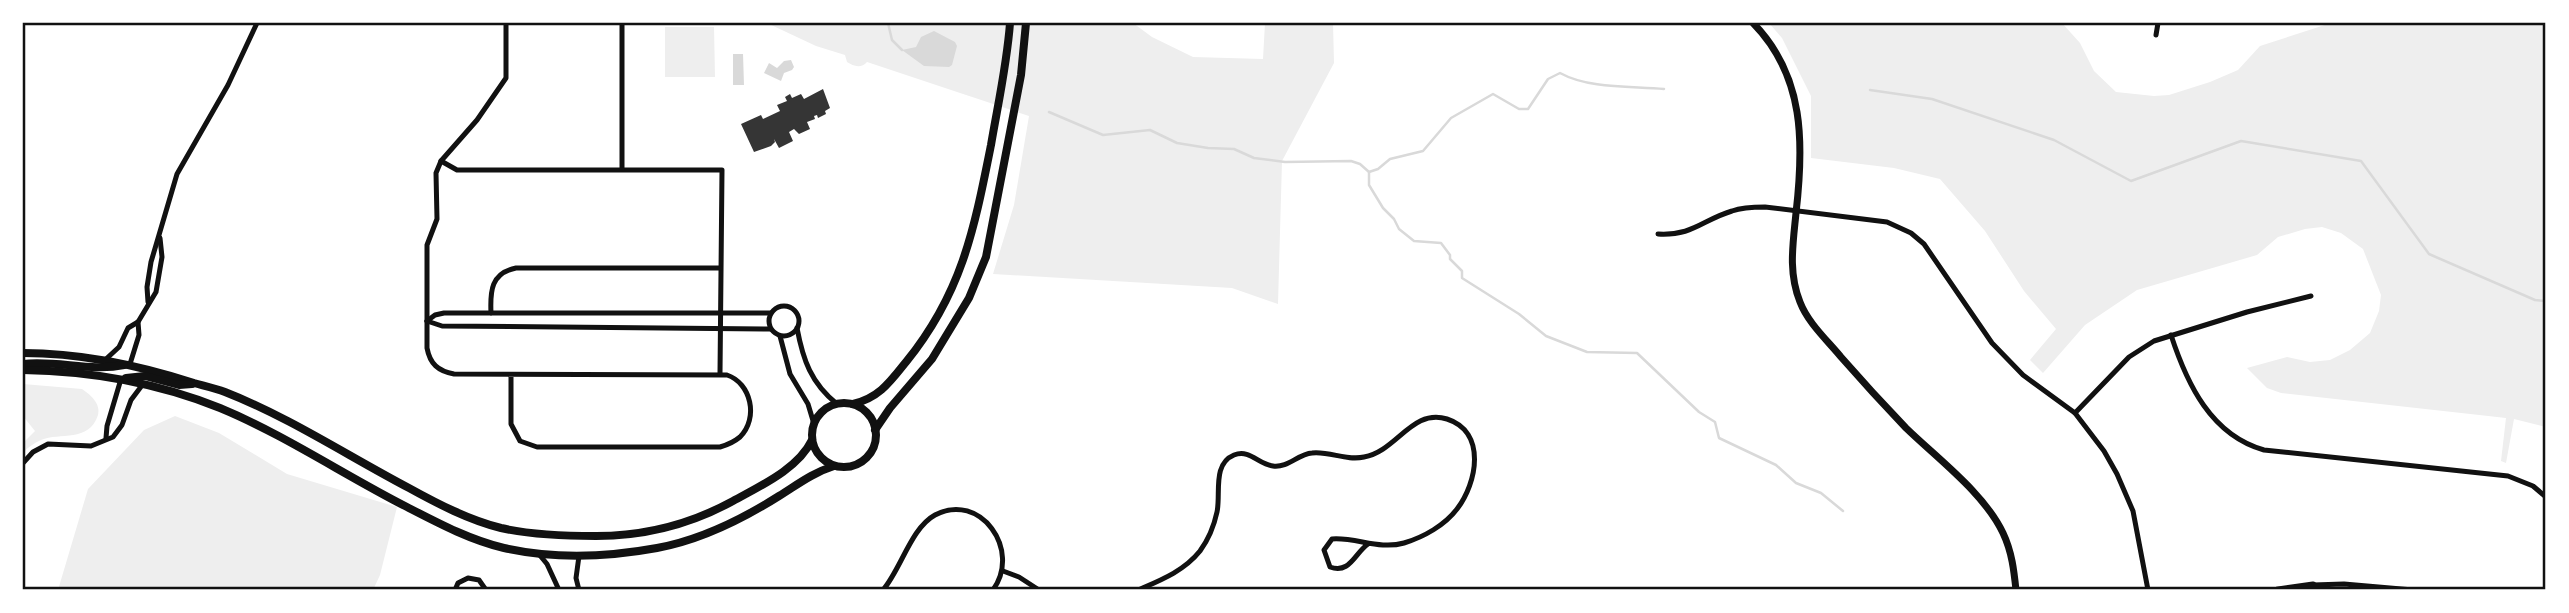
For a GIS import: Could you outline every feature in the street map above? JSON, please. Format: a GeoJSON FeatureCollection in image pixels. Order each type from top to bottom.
{"type":"FeatureCollection","features":[{"type":"Feature","properties":{"kind":"main road"},"geometry":{"type":"LineString","coordinates":[[23,353],[60,354],[130,364],[224,391],[438,503],[500,527],[532,534],[607,536],[642,533],[684,523],[755,489],[794,462],[806,451],[812,440],[814,424],[823,411],[837,404],[868,401],[880,393],[912,354],[943,307],[962,268],[973,234],[1008,54],[1010,23]]}},
{"type":"Feature","properties":{"kind":"main road"},"geometry":{"type":"LineString","coordinates":[[23,370],[121,379],[219,408],[277,436],[421,514],[468,536],[504,548],[579,555],[656,548],[699,537],[756,510],[809,475],[834,466],[855,465],[864,460],[871,451],[875,430],[932,359],[969,298],[986,257],[1021,75],[1026,23]]}},
{"type":"Feature","properties":{"kind":"main road"},"geometry":{"type":"LineString","coordinates":[[23,364],[107,368],[130,364]]}},
{"type":"Feature","properties":{"kind":"main road"},"geometry":{"type":"LineString","coordinates":[[121,379],[145,376],[182,386],[195,383]]}},
{"type":"Feature","properties":{"kind":"main road"},"geometry":{"type":"LineString","coordinates":[[853,404],[868,414],[875,430]]}},
{"type":"Feature","properties":{"kind":"main road"},"geometry":{"type":"LineString","coordinates":[[812,440],[819,456],[834,466]]}},
{"type":"Feature","properties":{"kind":"street"},"geometry":{"type":"LineString","coordinates":[[148,302],[149,271],[177,174],[228,85],[257,23]]}},
{"type":"Feature","properties":{"kind":"street"},"geometry":{"type":"LineString","coordinates":[[506,23],[506,78],[477,120],[441,161],[436,173],[437,219],[427,245],[428,355],[431,362],[438,369],[454,373],[720,374],[735,377],[747,389],[750,413],[742,435],[730,444],[720,447],[528,445],[520,441],[511,424],[511,374]]}},
{"type":"Feature","properties":{"kind":"street"},"geometry":{"type":"LineString","coordinates":[[622,23],[622,169]]}},
{"type":"Feature","properties":{"kind":"street"},"geometry":{"type":"LineString","coordinates":[[1753,23],[1764,34],[1783,64],[1801,133],[1791,269],[1800,303],[1817,329],[1866,384],[1988,508],[2003,533],[2010,553],[2016,590]]}},
{"type":"Feature","properties":{"kind":"street"},"geometry":{"type":"LineString","coordinates":[[2157,35],[2158,23]]}},
{"type":"Feature","properties":{"kind":"street"},"geometry":{"type":"LineString","coordinates":[[441,161],[457,170],[722,170],[720,374]]}},
{"type":"Feature","properties":{"kind":"street"},"geometry":{"type":"LineString","coordinates":[[1658,233],[1690,231],[1729,212],[1765,206],[1887,222],[1910,233],[1923,244],[1992,343],[2023,375],[2075,414],[2117,474],[2133,511],[2148,590]]}},
{"type":"Feature","properties":{"kind":"street"},"geometry":{"type":"LineString","coordinates":[[105,360],[119,347],[128,328],[138,323],[157,288],[162,257],[160,238]]}},
{"type":"Feature","properties":{"kind":"street"},"geometry":{"type":"LineString","coordinates":[[491,313],[490,290],[494,282],[498,275],[516,268],[720,268]]}},
{"type":"Feature","properties":{"kind":"street"},"geometry":{"type":"LineString","coordinates":[[2075,414],[2129,357],[2154,341],[2247,312],[2311,296]]}},
{"type":"Feature","properties":{"kind":"street"},"geometry":{"type":"LineString","coordinates":[[814,424],[808,404],[790,374],[780,336],[771,329],[768,321],[771,313],[782,305],[792,307],[799,319],[797,328],[802,349],[816,384],[837,404]]}},
{"type":"Feature","properties":{"kind":"street"},"geometry":{"type":"LineString","coordinates":[[427,321],[444,313],[771,313]]}},
{"type":"Feature","properties":{"kind":"street"},"geometry":{"type":"LineString","coordinates":[[427,321],[442,326],[771,329]]}},
{"type":"Feature","properties":{"kind":"street"},"geometry":{"type":"LineString","coordinates":[[130,364],[140,332],[138,323]]}},
{"type":"Feature","properties":{"kind":"street"},"geometry":{"type":"LineString","coordinates":[[780,336],[792,334],[797,328]]}},
{"type":"Feature","properties":{"kind":"street"},"geometry":{"type":"LineString","coordinates":[[2171,335],[2187,378],[2213,419],[2224,431],[2250,446],[2264,450],[2508,476],[2533,486],[2546,497]]}},
{"type":"Feature","properties":{"kind":"street"},"geometry":{"type":"LineString","coordinates":[[106,438],[105,431],[121,379]]}},
{"type":"Feature","properties":{"kind":"street"},"geometry":{"type":"LineString","coordinates":[[23,463],[33,452],[48,444],[91,446],[113,437],[131,400],[143,384]]}},
{"type":"Feature","properties":{"kind":"street"},"geometry":{"type":"LineString","coordinates":[[1138,590],[1176,573],[1200,550],[1218,512],[1221,468],[1231,456],[1245,454],[1277,467],[1313,453],[1358,458],[1379,453],[1414,424],[1429,418],[1447,419],[1462,429],[1470,438],[1475,457],[1471,484],[1457,509],[1436,527],[1407,542],[1387,546],[1342,538],[1332,539],[1324,550],[1326,560],[1330,567],[1339,570],[1348,566],[1368,544]]}},
{"type":"Feature","properties":{"kind":"street"},"geometry":{"type":"LineString","coordinates":[[883,590],[897,571],[923,524],[934,515],[948,510],[970,512],[989,525],[1003,551],[1003,572],[993,590]]}},
{"type":"Feature","properties":{"kind":"street"},"geometry":{"type":"LineString","coordinates":[[538,553],[547,564],[559,590]]}},
{"type":"Feature","properties":{"kind":"street"},"geometry":{"type":"LineString","coordinates":[[579,555],[576,579],[579,590]]}},
{"type":"Feature","properties":{"kind":"street"},"geometry":{"type":"LineString","coordinates":[[1003,572],[1019,577],[1039,590]]}},
{"type":"Feature","properties":{"kind":"street"},"geometry":{"type":"LineString","coordinates":[[455,590],[458,583],[468,578],[479,580],[486,590]]}},
{"type":"Feature","properties":{"kind":"street"},"geometry":{"type":"LineString","coordinates":[[2278,590],[2344,584],[2413,590]]}},
{"type":"Feature","properties":{"kind":"shaded area"},"geometry":{"type":"Polygon","coordinates":[[[767,23],[1133,23],[1152,37],[1193,57],[1263,59],[1265,23],[1333,23],[1334,63],[1282,161],[1278,304],[1232,288],[993,274],[1014,205],[1029,116],[867,62],[862,66],[854,66],[847,62],[845,55],[816,46],[767,23]]]}},
{"type":"Feature","properties":{"kind":"shaded area"},"geometry":{"type":"Polygon","coordinates":[[[1769,23],[2062,23],[2080,43],[2094,71],[2116,92],[2154,96],[2169,95],[2210,82],[2238,70],[2260,46],[2331,23],[2546,23],[2546,427],[2514,419],[2506,463],[2501,461],[2506,418],[2281,393],[2267,388],[2247,368],[2287,357],[2310,362],[2330,360],[2350,350],[2370,333],[2379,311],[2381,295],[2363,249],[2341,233],[2322,227],[2278,237],[2257,255],[2137,290],[2085,325],[2043,373],[2030,360],[2056,329],[2024,291],[1985,231],[1940,179],[1894,168],[1811,158],[1811,96],[1782,38],[1769,23]]]}},
{"type":"Feature","properties":{"kind":"shaded area"},"geometry":{"type":"Polygon","coordinates":[[[665,27],[714,27],[715,77],[665,77],[665,27]]]}},
{"type":"Feature","properties":{"kind":"shaded area"},"geometry":{"type":"Polygon","coordinates":[[[934,31],[955,42],[957,46],[949,67],[924,66],[902,50],[916,47],[921,37],[934,31]]]}},
{"type":"Feature","properties":{"kind":"shaded area"},"geometry":{"type":"Polygon","coordinates":[[[733,54],[743,54],[744,85],[733,85],[733,54]]]}},
{"type":"Feature","properties":{"kind":"shaded area"},"geometry":{"type":"Polygon","coordinates":[[[791,60],[794,67],[784,73],[781,81],[764,73],[769,63],[777,68],[784,61],[791,60]]]}},
{"type":"Feature","properties":{"kind":"shaded area"},"geometry":{"type":"Polygon","coordinates":[[[23,384],[82,389],[97,404],[99,411],[94,424],[81,433],[41,440],[23,453],[23,443],[35,431],[23,416],[23,384]]]}},
{"type":"Feature","properties":{"kind":"shaded area"},"geometry":{"type":"Polygon","coordinates":[[[175,416],[219,433],[287,474],[397,507],[380,575],[373,590],[58,590],[88,489],[144,430],[175,416]]]}},
{"type":"Feature","properties":{"kind":"building"},"geometry":{"type":"Polygon","coordinates":[[[823,89],[830,108],[825,111],[826,114],[818,118],[817,115],[814,116],[815,119],[807,122],[810,129],[799,134],[794,129],[789,132],[793,141],[779,148],[774,139],[775,142],[771,146],[754,152],[741,124],[761,115],[763,119],[780,111],[777,105],[787,101],[785,97],[790,94],[792,98],[801,94],[804,99],[823,89]]]}},
{"type":"Feature","properties":{"kind":"waterway"},"geometry":{"type":"LineString","coordinates":[[888,23],[892,40],[902,50]]}},
{"type":"Feature","properties":{"kind":"waterway"},"geometry":{"type":"LineString","coordinates":[[1049,112],[1103,135],[1150,130],[1177,143],[1234,149],[1254,158],[1285,162],[1351,161],[1360,164],[1369,172],[1378,169],[1390,159],[1423,151],[1451,118],[1493,94],[1519,109],[1528,109],[1548,79],[1560,73],[1584,82],[1664,89]]}},
{"type":"Feature","properties":{"kind":"waterway"},"geometry":{"type":"LineString","coordinates":[[1870,90],[1932,99],[2054,140],[2131,181],[2241,141],[2361,161],[2429,254],[2535,300],[2546,301]]}},
{"type":"Feature","properties":{"kind":"waterway"},"geometry":{"type":"LineString","coordinates":[[1369,172],[1369,185],[1399,229],[1414,241],[1441,243],[1450,259],[1462,271],[1462,278],[1519,314],[1546,336],[1587,352],[1637,353],[1699,412],[1715,422],[1719,438],[1776,465],[1796,483],[1821,493],[1843,511]]}}]}
